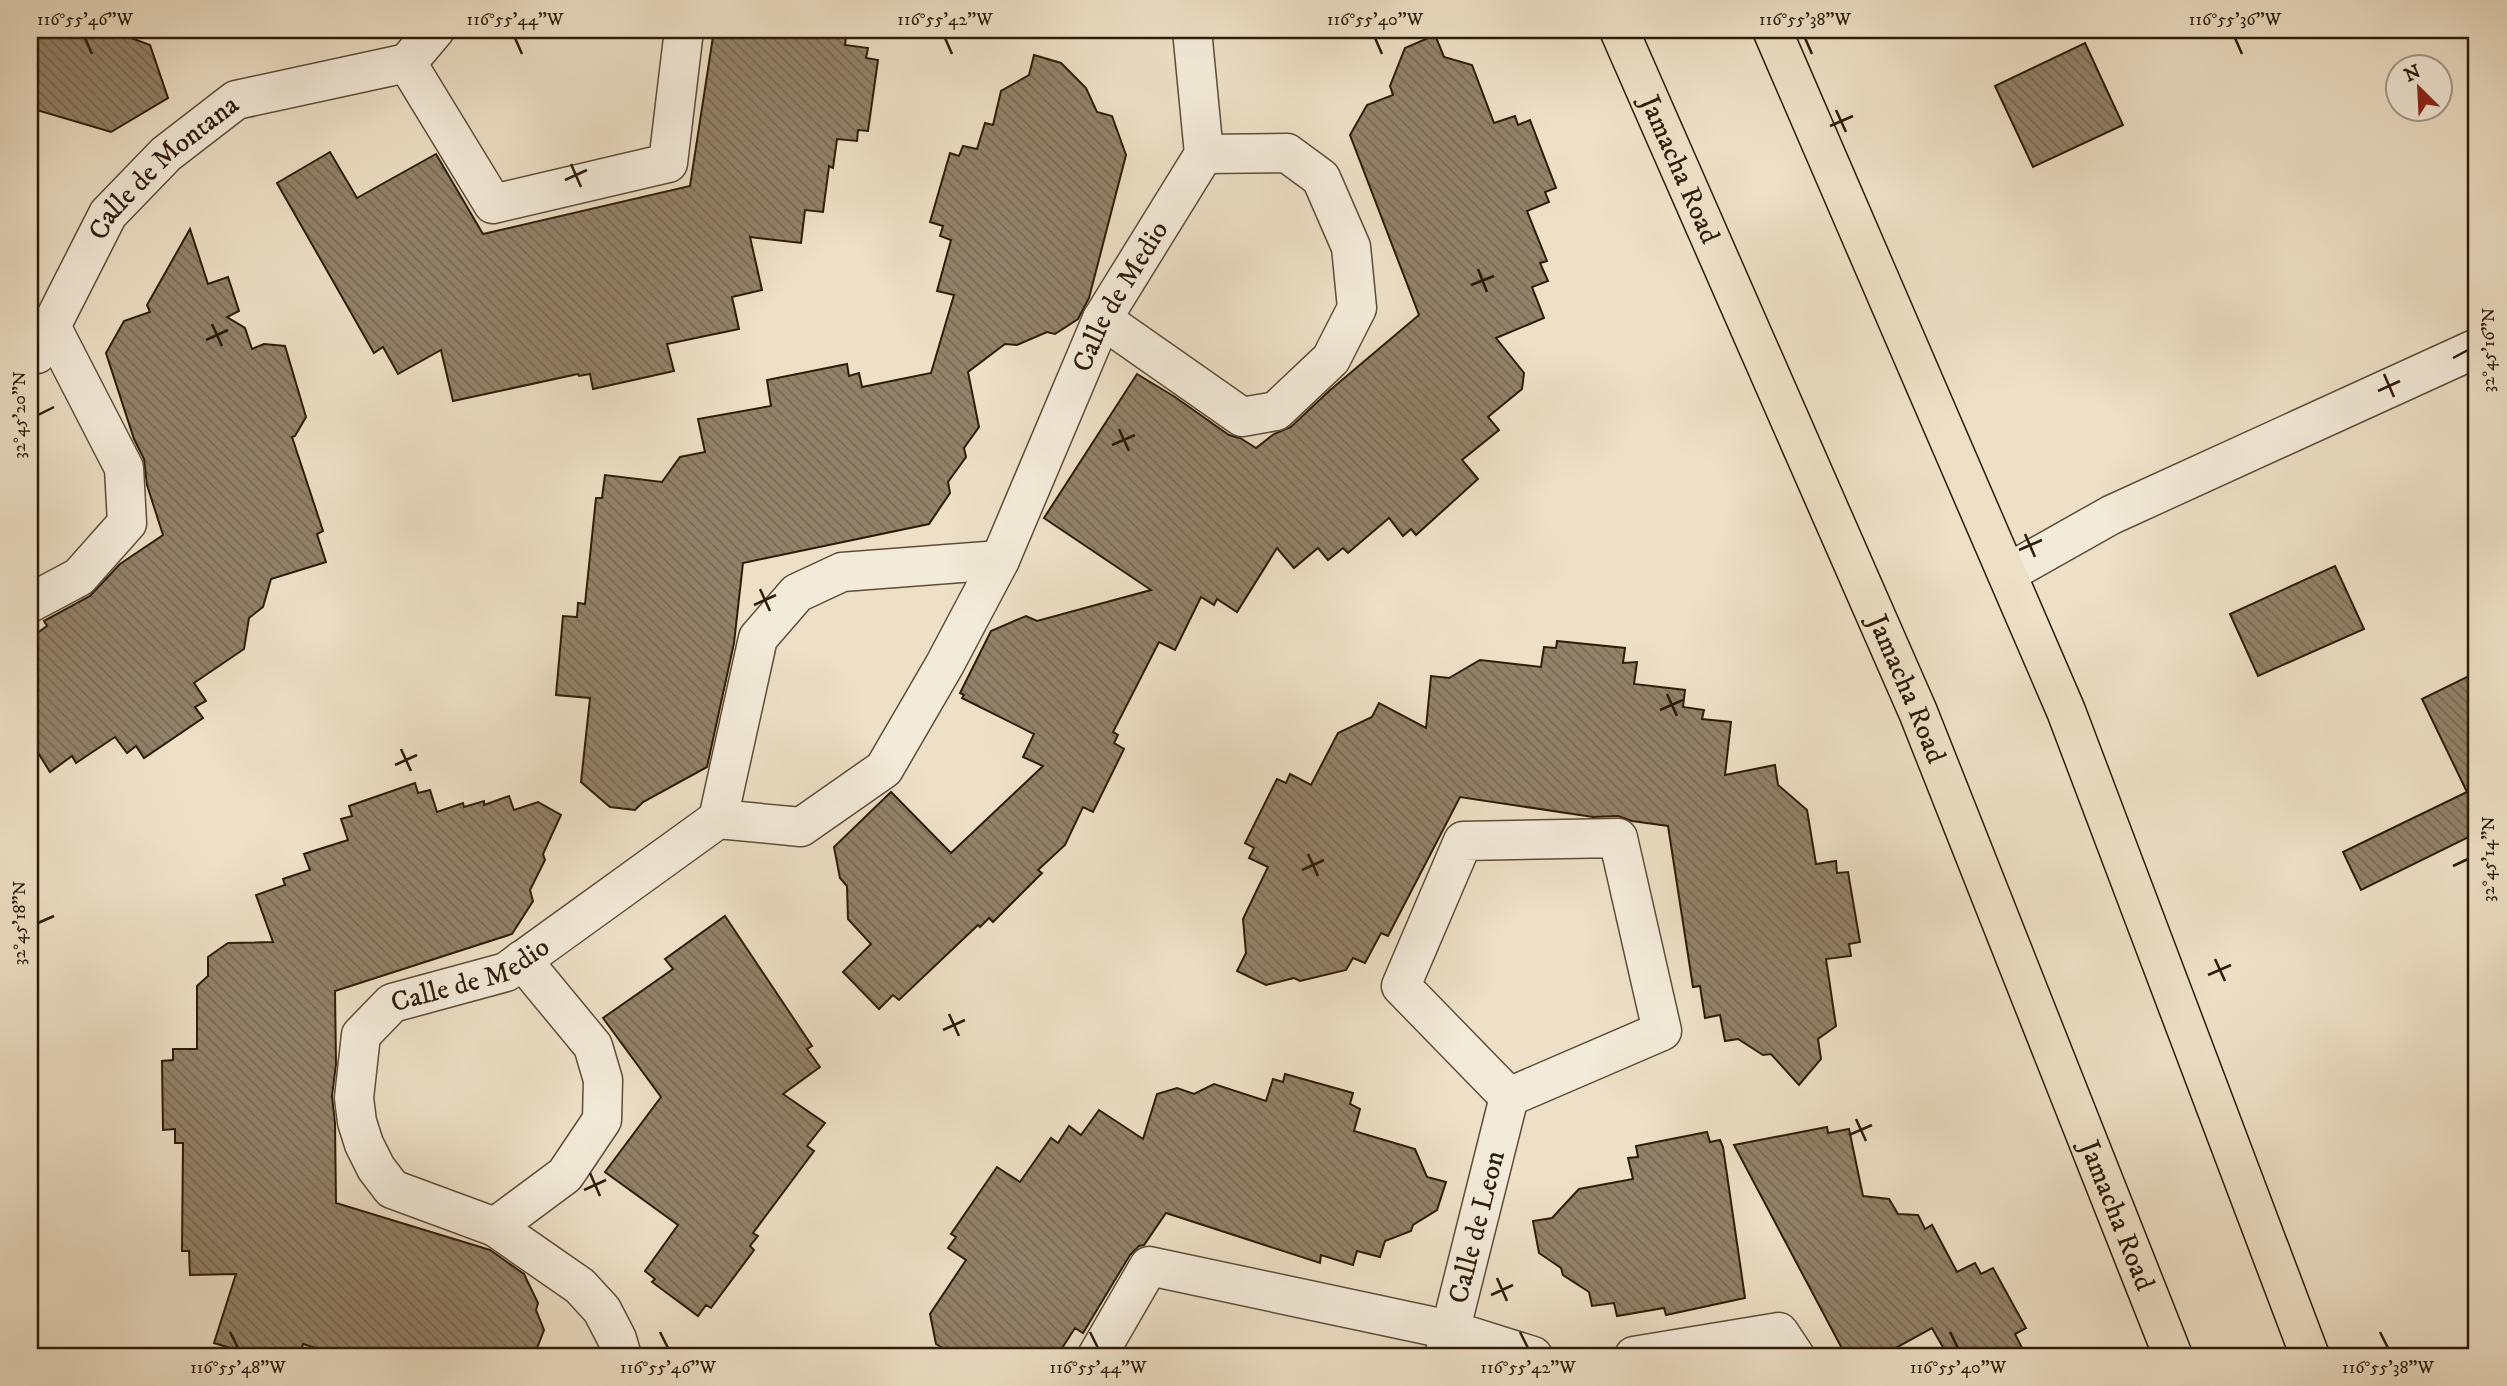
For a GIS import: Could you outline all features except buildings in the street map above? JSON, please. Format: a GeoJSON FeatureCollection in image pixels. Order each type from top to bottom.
{"type":"FeatureCollection","features":[{"type":"Feature","properties":{"kind":"main road","name":"Jamacha Road"},"geometry":{"type":"LineString","coordinates":[[1619,30],[1918,712],[2173,1356]]}},
{"type":"Feature","properties":{"kind":"main road"},"geometry":{"type":"LineString","coordinates":[[1772,30],[2066,711],[2310,1356]]}},
{"type":"Feature","properties":{"kind":"street"},"geometry":{"type":"LineString","coordinates":[[435,30],[407,63],[493,204],[668,163],[684,30]]}},
{"type":"Feature","properties":{"kind":"street"},"geometry":{"type":"LineString","coordinates":[[1102,319],[1242,417],[1276,411],[1331,359],[1357,308],[1351,247],[1321,178],[1287,153],[1204,154],[1192,30]]}},
{"type":"Feature","properties":{"kind":"street","name":"Calle de Montana"},"geometry":{"type":"LineString","coordinates":[[41,340],[108,214],[166,154],[236,100],[407,63]]}},
{"type":"Feature","properties":{"kind":"street","name":"Calle de Medio"},"geometry":{"type":"LineString","coordinates":[[622,1356],[617,1339],[602,1310],[580,1286],[495,1227],[392,1189],[376,1168],[357,1122],[354,1098],[361,1035],[392,1003],[506,972],[718,820],[801,827],[884,769],[945,664],[1000,560],[1102,319],[1204,154]]}},
{"type":"Feature","properties":{"kind":"street"},"geometry":{"type":"LineString","coordinates":[[30,603],[79,577],[127,523],[124,467],[41,340]]}},
{"type":"Feature","properties":{"kind":"street"},"geometry":{"type":"LineString","coordinates":[[2008,573],[2111,516],[2477,348]]}},
{"type":"Feature","properties":{"kind":"street"},"geometry":{"type":"LineString","coordinates":[[718,820],[758,638],[797,593],[842,572],[1000,560]]}},
{"type":"Feature","properties":{"kind":"street"},"geometry":{"type":"LineString","coordinates":[[1618,838],[1662,1031],[1509,1097],[1401,986],[1464,841],[1618,838]]}},
{"type":"Feature","properties":{"kind":"street"},"geometry":{"type":"LineString","coordinates":[[495,1227],[565,1175],[602,1119],[603,1080],[593,1046],[522,960]]}},
{"type":"Feature","properties":{"kind":"street","name":"Calle de Leon"},"geometry":{"type":"LineString","coordinates":[[1447,1343],[1509,1097]]}},
{"type":"Feature","properties":{"kind":"street"},"geometry":{"type":"LineString","coordinates":[[1097,1356],[1149,1266],[1447,1343],[1533,1356]]}},
{"type":"Feature","properties":{"kind":"street"},"geometry":{"type":"LineString","coordinates":[[1634,1356],[1779,1332],[1796,1356]]}}]}
